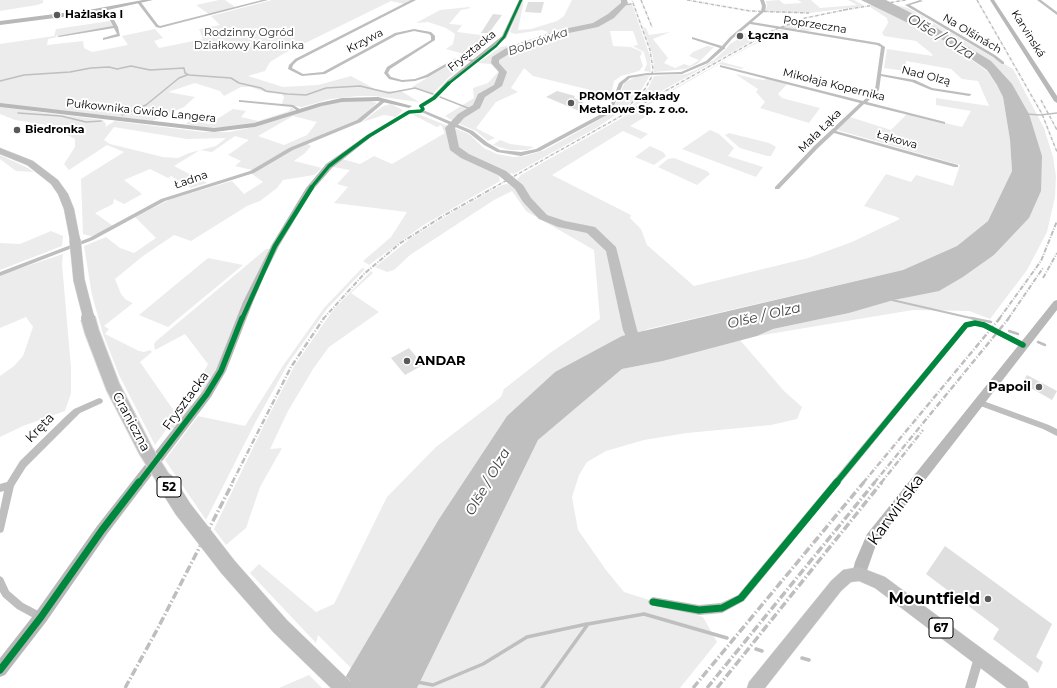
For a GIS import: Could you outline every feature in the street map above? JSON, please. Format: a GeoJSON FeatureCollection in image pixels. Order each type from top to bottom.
{"type":"FeatureCollection","features":[{"type":"Feature","properties":{"kind":"highway","name":"Graniczna"},"geometry":{"type":"LineString","coordinates":[[0,151],[30,163],[54,182],[63,194],[69,209],[75,240],[82,295],[92,332],[113,387],[146,451],[183,509],[228,567],[280,626],[344,688]]}},
{"type":"Feature","properties":{"kind":"main road","name":"67"},"geometry":{"type":"LineString","coordinates":[[859,574],[880,582],[1021,688]]}},
{"type":"Feature","properties":{"kind":"main road"},"geometry":{"type":"LineString","coordinates":[[755,688],[836,586],[848,576],[859,574]]}},
{"type":"Feature","properties":{"kind":"street"},"geometry":{"type":"LineString","coordinates":[[0,23],[106,9],[151,0]]}},
{"type":"Feature","properties":{"kind":"street"},"geometry":{"type":"LineString","coordinates":[[140,2],[157,26],[160,27],[266,0]]}},
{"type":"Feature","properties":{"kind":"street","name":"Krzywa"},"geometry":{"type":"LineString","coordinates":[[414,0],[296,60],[291,65],[290,69],[302,75],[324,73],[396,34],[414,30],[430,33],[433,36],[433,40],[388,68],[386,73],[390,78],[402,81],[415,80],[427,76],[455,59],[477,61]]}},
{"type":"Feature","properties":{"kind":"street","name":"Frysztacka"},"geometry":{"type":"LineString","coordinates":[[421,108],[434,98],[450,81],[477,61],[504,37],[521,0]]}},
{"type":"Feature","properties":{"kind":"street"},"geometry":{"type":"LineString","coordinates":[[409,109],[421,108],[444,121],[474,134],[486,144],[499,151],[522,154],[538,150],[605,114],[612,106],[621,83],[629,77],[687,72],[706,62],[724,48],[731,38],[764,10],[762,0]]}},
{"type":"Feature","properties":{"kind":"street","name":"Na Olšinách"},"geometry":{"type":"LineString","coordinates":[[918,0],[921,1],[907,5],[994,56],[1003,63]]}},
{"type":"Feature","properties":{"kind":"street","name":"Karvinská"},"geometry":{"type":"LineString","coordinates":[[992,0],[1057,101]]}},
{"type":"Feature","properties":{"kind":"street"},"geometry":{"type":"LineString","coordinates":[[1039,0],[1057,14]]}},
{"type":"Feature","properties":{"kind":"street"},"geometry":{"type":"LineString","coordinates":[[104,39],[119,35],[106,9]]}},
{"type":"Feature","properties":{"kind":"street","name":"Poprzeczna"},"geometry":{"type":"LineString","coordinates":[[750,23],[878,44]]}},
{"type":"Feature","properties":{"kind":"street"},"geometry":{"type":"LineString","coordinates":[[59,36],[116,27]]}},
{"type":"Feature","properties":{"kind":"street"},"geometry":{"type":"LineString","coordinates":[[693,38],[724,48]]}},
{"type":"Feature","properties":{"kind":"street","name":"Mała Łąka"},"geometry":{"type":"LineString","coordinates":[[777,188],[832,132],[879,88],[883,47],[878,44]]}},
{"type":"Feature","properties":{"kind":"street","name":"Mikołaja Kopernika"},"geometry":{"type":"LineString","coordinates":[[721,66],[943,123]]}},
{"type":"Feature","properties":{"kind":"street","name":"Nad Olzą"},"geometry":{"type":"LineString","coordinates":[[880,75],[913,81],[931,89],[969,95]]}},
{"type":"Feature","properties":{"kind":"street","name":"Pułkownika Gwido Langera"},"geometry":{"type":"LineString","coordinates":[[0,105],[214,130],[251,126],[342,100],[362,98],[385,100],[409,109]]}},
{"type":"Feature","properties":{"kind":"street","name":"Ładna"},"geometry":{"type":"LineString","coordinates":[[0,274],[91,239],[163,200],[252,172],[291,149],[359,121],[385,100]]}},
{"type":"Feature","properties":{"kind":"street"},"geometry":{"type":"LineString","coordinates":[[241,101],[293,106],[301,111]]}},
{"type":"Feature","properties":{"kind":"street","name":"Frysztacka"},"geometry":{"type":"LineString","coordinates":[[0,670],[41,617],[102,530],[207,394],[221,371],[248,302],[275,246],[309,190],[329,166],[369,136],[409,109]]}},
{"type":"Feature","properties":{"kind":"street","name":"Łąkowa"},"geometry":{"type":"LineString","coordinates":[[832,132],[956,166]]}},
{"type":"Feature","properties":{"kind":"street"},"geometry":{"type":"LineString","coordinates":[[653,602],[699,610],[722,608],[741,598],[966,325],[970,323],[984,325],[1023,345],[1057,303]]}},
{"type":"Feature","properties":{"kind":"street","name":"Karwińska"},"geometry":{"type":"LineString","coordinates":[[859,574],[862,562],[872,538],[1023,345]]}},
{"type":"Feature","properties":{"kind":"street","name":"Kręta"},"geometry":{"type":"LineString","coordinates":[[0,529],[10,485],[23,464],[77,411],[99,401]]}},
{"type":"Feature","properties":{"kind":"street"},"geometry":{"type":"LineString","coordinates":[[978,402],[1046,427],[1057,433]]}},
{"type":"Feature","properties":{"kind":"street"},"geometry":{"type":"LineString","coordinates":[[0,488],[10,485]]}},
{"type":"Feature","properties":{"kind":"street"},"geometry":{"type":"LineString","coordinates":[[0,581],[6,594],[20,606],[41,617]]}},
{"type":"Feature","properties":{"kind":"street"},"geometry":{"type":"LineString","coordinates":[[970,688],[979,657]]}},
{"type":"Feature","properties":{"kind":"green space"},"geometry":{"type":"Polygon","coordinates":[[[0,0],[43,0],[43,3],[0,11],[0,0]]]}},
{"type":"Feature","properties":{"kind":"green space"},"geometry":{"type":"Polygon","coordinates":[[[225,0],[235,7],[210,15],[196,5],[225,0]]]}},
{"type":"Feature","properties":{"kind":"green space","name":"Rodzinny Ogród Działkowy Karolinka"},"geometry":{"type":"Polygon","coordinates":[[[272,0],[411,0],[404,4],[391,1],[283,54],[270,62],[265,71],[248,76],[283,87],[318,85],[351,76],[375,89],[401,91],[419,102],[374,96],[358,96],[330,99],[302,107],[282,104],[284,97],[282,94],[268,93],[251,87],[241,87],[224,96],[220,91],[195,83],[168,92],[195,97],[184,107],[152,121],[0,104],[0,44],[54,36],[56,29],[110,21],[113,27],[55,36],[57,37],[48,39],[47,45],[83,41],[84,48],[92,52],[128,45],[122,36],[155,29],[163,38],[154,41],[159,48],[203,39],[199,29],[220,25],[211,16],[272,0]]]}},
{"type":"Feature","properties":{"kind":"green space"},"geometry":{"type":"Polygon","coordinates":[[[524,0],[518,30],[531,29],[557,21],[564,16],[572,0],[622,0],[623,3],[606,18],[592,25],[561,31],[541,39],[509,48],[494,59],[493,63],[501,74],[499,82],[491,90],[479,94],[480,97],[474,105],[453,121],[445,116],[474,98],[473,88],[488,83],[498,72],[491,64],[478,63],[501,47],[527,42],[542,37],[548,32],[542,30],[515,34],[510,32],[518,10],[524,0]]]}},
{"type":"Feature","properties":{"kind":"green space"},"geometry":{"type":"Polygon","coordinates":[[[779,0],[784,4],[802,3],[798,0],[811,0],[820,8],[857,5],[848,0],[854,0],[865,6],[810,13],[764,12],[767,6],[766,1],[779,0]]]}},
{"type":"Feature","properties":{"kind":"green space"},"geometry":{"type":"Polygon","coordinates":[[[632,4],[650,56],[651,72],[644,71],[647,64],[644,52],[633,46],[638,45],[633,31],[610,31],[613,46],[631,47],[642,52],[640,57],[643,66],[639,71],[621,76],[614,81],[611,95],[533,76],[524,68],[511,88],[518,92],[496,102],[476,128],[495,138],[488,141],[476,131],[457,123],[479,107],[484,97],[500,87],[506,71],[498,64],[497,59],[514,50],[564,32],[596,25],[613,16],[625,5],[632,4]]]}},
{"type":"Feature","properties":{"kind":"green space"},"geometry":{"type":"Polygon","coordinates":[[[896,5],[908,8],[1013,69],[1044,128],[1053,157],[1056,176],[1055,197],[1047,232],[1027,270],[990,319],[969,311],[913,310],[757,336],[773,329],[849,313],[894,300],[939,290],[963,277],[994,255],[1029,218],[1018,94],[950,35],[896,5]]]}},
{"type":"Feature","properties":{"kind":"green space"},"geometry":{"type":"Polygon","coordinates":[[[874,6],[947,42],[987,71],[997,85],[1003,97],[1010,140],[1012,171],[988,221],[957,246],[903,270],[648,329],[555,372],[507,416],[439,519],[351,668],[318,635],[316,643],[250,573],[259,564],[316,612],[334,604],[387,497],[436,447],[501,397],[504,389],[550,353],[600,319],[594,250],[526,211],[512,191],[494,200],[410,255],[394,270],[387,272],[375,267],[411,238],[453,212],[502,185],[507,184],[513,186],[519,183],[517,179],[520,177],[519,176],[778,30],[786,31],[753,45],[722,62],[744,68],[741,69],[719,64],[637,111],[648,115],[630,126],[648,134],[641,139],[623,131],[552,175],[631,215],[630,218],[641,229],[647,245],[694,286],[808,258],[852,242],[900,219],[864,206],[886,174],[911,182],[916,175],[953,186],[960,165],[837,130],[850,117],[891,130],[907,114],[962,127],[971,111],[936,105],[936,98],[989,106],[978,81],[962,79],[951,69],[906,61],[905,71],[884,68],[887,49],[933,56],[916,41],[884,36],[882,33],[888,23],[887,18],[870,7],[874,6]]]}},
{"type":"Feature","properties":{"kind":"green space"},"geometry":{"type":"Polygon","coordinates":[[[471,8],[461,10],[449,24],[462,25],[457,32],[496,37],[474,57],[446,49],[453,44],[455,34],[446,28],[428,22],[416,23],[440,10],[471,8]]]}},
{"type":"Feature","properties":{"kind":"green space"},"geometry":{"type":"Polygon","coordinates":[[[798,20],[811,25],[818,23],[829,28],[805,31],[780,28],[798,20]]]}},
{"type":"Feature","properties":{"kind":"green space"},"geometry":{"type":"Polygon","coordinates":[[[643,27],[646,28],[649,35],[670,32],[653,39],[668,58],[664,63],[675,68],[684,64],[690,66],[699,60],[689,56],[693,52],[707,46],[714,47],[697,64],[686,69],[654,72],[653,56],[643,27]]]}},
{"type":"Feature","properties":{"kind":"green space"},"geometry":{"type":"Polygon","coordinates":[[[743,33],[759,37],[629,109],[648,88],[654,76],[686,74],[696,70],[714,60],[730,44],[743,36],[741,35],[743,33]]]}},
{"type":"Feature","properties":{"kind":"green space"},"geometry":{"type":"Polygon","coordinates":[[[448,65],[459,69],[432,95],[412,87],[448,65]]]}},
{"type":"Feature","properties":{"kind":"green space"},"geometry":{"type":"Polygon","coordinates":[[[735,74],[756,79],[765,80],[766,78],[787,84],[778,94],[782,98],[820,108],[809,123],[760,108],[765,102],[756,92],[758,89],[735,74]]]}},
{"type":"Feature","properties":{"kind":"green space"},"geometry":{"type":"Polygon","coordinates":[[[650,75],[638,96],[620,112],[596,128],[514,174],[511,173],[510,175],[459,149],[456,142],[454,128],[469,134],[484,148],[497,154],[513,157],[525,156],[545,150],[604,117],[615,105],[625,82],[638,76],[650,75]]]}},
{"type":"Feature","properties":{"kind":"green space"},"geometry":{"type":"Polygon","coordinates":[[[348,101],[371,101],[377,103],[361,118],[290,148],[252,170],[235,166],[241,161],[228,155],[249,140],[235,136],[212,152],[200,150],[174,166],[207,183],[191,188],[171,176],[168,178],[150,169],[124,180],[142,194],[124,204],[114,199],[113,204],[95,213],[113,226],[91,236],[83,234],[81,179],[124,152],[107,145],[69,170],[64,164],[75,147],[75,139],[46,125],[15,120],[0,114],[0,107],[103,120],[106,124],[105,127],[115,121],[203,132],[229,132],[255,127],[328,104],[348,101]],[[293,116],[258,136],[284,145],[307,135],[317,122],[293,116]],[[114,127],[104,140],[110,144],[163,157],[178,158],[189,153],[216,146],[226,138],[187,139],[114,127]]]}},
{"type":"Feature","properties":{"kind":"green space"},"geometry":{"type":"Polygon","coordinates":[[[391,104],[403,110],[396,117],[384,115],[362,122],[383,106],[391,104]]]}},
{"type":"Feature","properties":{"kind":"green space"},"geometry":{"type":"Polygon","coordinates":[[[291,107],[295,110],[241,127],[212,128],[186,124],[190,120],[209,124],[233,109],[246,111],[241,117],[258,121],[289,111],[291,107]]]}},
{"type":"Feature","properties":{"kind":"green space"},"geometry":{"type":"Polygon","coordinates":[[[418,114],[448,126],[451,149],[458,155],[498,173],[500,181],[422,226],[369,265],[363,261],[391,237],[407,212],[334,203],[348,187],[337,184],[350,170],[333,167],[342,159],[360,164],[374,156],[392,164],[445,133],[441,125],[437,127],[413,115],[418,114]]]}},
{"type":"Feature","properties":{"kind":"green space"},"geometry":{"type":"Polygon","coordinates":[[[710,130],[719,134],[734,148],[728,156],[763,167],[756,177],[682,149],[710,130]]]}},
{"type":"Feature","properties":{"kind":"green space"},"geometry":{"type":"Polygon","coordinates":[[[729,133],[769,143],[776,147],[771,156],[740,148],[725,135],[729,133]]]}},
{"type":"Feature","properties":{"kind":"green space"},"geometry":{"type":"Polygon","coordinates":[[[500,140],[510,144],[534,147],[527,150],[509,150],[493,145],[500,140]]]}},
{"type":"Feature","properties":{"kind":"green space"},"geometry":{"type":"Polygon","coordinates":[[[306,143],[311,146],[305,153],[294,161],[322,168],[314,175],[283,180],[277,188],[260,201],[247,206],[191,241],[174,235],[143,256],[115,279],[121,294],[126,300],[133,303],[104,326],[109,329],[105,334],[139,351],[144,352],[150,350],[152,352],[140,362],[174,411],[188,402],[192,406],[174,429],[168,427],[155,445],[119,375],[103,334],[92,295],[84,246],[106,237],[120,248],[134,253],[156,238],[135,217],[171,199],[232,181],[244,194],[263,182],[252,174],[292,149],[306,143]]]}},
{"type":"Feature","properties":{"kind":"green space"},"geometry":{"type":"Polygon","coordinates":[[[650,146],[663,152],[666,156],[654,165],[635,157],[650,146]]]}},
{"type":"Feature","properties":{"kind":"green space"},"geometry":{"type":"Polygon","coordinates":[[[0,155],[34,172],[16,171],[0,159],[0,155]]]}},
{"type":"Feature","properties":{"kind":"green space"},"geometry":{"type":"Polygon","coordinates":[[[674,158],[707,171],[710,174],[697,185],[658,167],[668,159],[674,158]]]}},
{"type":"Feature","properties":{"kind":"green space"},"geometry":{"type":"Polygon","coordinates":[[[51,231],[63,236],[62,246],[0,270],[0,243],[20,244],[51,231]]]}},
{"type":"Feature","properties":{"kind":"green space"},"geometry":{"type":"Polygon","coordinates":[[[266,249],[269,249],[267,256],[215,375],[203,393],[193,391],[208,364],[185,334],[155,350],[155,342],[266,249]]]}},
{"type":"Feature","properties":{"kind":"green space"},"geometry":{"type":"Polygon","coordinates":[[[63,254],[62,264],[71,368],[71,393],[65,411],[23,426],[0,437],[0,376],[14,366],[23,356],[33,327],[26,317],[0,328],[0,275],[63,254]]]}},
{"type":"Feature","properties":{"kind":"green space"},"geometry":{"type":"Polygon","coordinates":[[[208,258],[243,265],[168,327],[139,315],[208,258]]]}},
{"type":"Feature","properties":{"kind":"green space"},"geometry":{"type":"Polygon","coordinates":[[[362,268],[365,269],[327,309],[288,364],[255,423],[206,520],[165,460],[198,416],[245,426],[282,367],[324,308],[362,268]]]}},
{"type":"Feature","properties":{"kind":"green space"},"geometry":{"type":"Polygon","coordinates":[[[371,271],[373,273],[351,293],[379,312],[329,347],[313,369],[288,411],[270,449],[282,448],[260,487],[246,528],[226,545],[214,529],[264,425],[295,365],[333,310],[371,271]]]}},
{"type":"Feature","properties":{"kind":"green space"},"geometry":{"type":"Polygon","coordinates":[[[740,340],[784,391],[802,407],[797,419],[771,425],[687,433],[644,440],[606,451],[587,462],[579,475],[572,497],[578,530],[606,570],[624,592],[703,617],[717,642],[680,688],[417,688],[538,440],[622,369],[663,361],[740,340]]]}},
{"type":"Feature","properties":{"kind":"green space"},"geometry":{"type":"Polygon","coordinates":[[[309,675],[322,688],[279,688],[309,675]]]}},
{"type":"Feature","properties":{"kind":"water","name":"Olše / Olza"},"geometry":{"type":"Polygon","coordinates":[[[861,0],[886,0],[917,16],[991,61],[1012,84],[1029,114],[1042,156],[1041,191],[1029,218],[994,255],[963,277],[939,291],[894,300],[849,313],[773,329],[757,336],[663,361],[622,369],[538,440],[417,688],[339,688],[439,519],[507,416],[555,372],[622,336],[903,270],[957,246],[988,221],[1012,171],[1010,140],[1003,97],[997,85],[987,70],[947,42],[861,0]]]}},
{"type":"Feature","properties":{"kind":"building"},"geometry":{"type":"Polygon","coordinates":[[[528,2],[544,2],[541,13],[525,12],[528,2]]]}},
{"type":"Feature","properties":{"kind":"building"},"geometry":{"type":"Polygon","coordinates":[[[493,14],[502,15],[489,33],[481,33],[493,14]]]}},
{"type":"Feature","properties":{"kind":"building","name":"PROMOT Zakłady Metalowe Sp. z o.o."},"geometry":{"type":"Polygon","coordinates":[[[557,91],[575,96],[574,98],[584,102],[580,104],[591,108],[584,113],[546,97],[557,91]]]}},
{"type":"Feature","properties":{"kind":"building","name":"ANDAR"},"geometry":{"type":"Polygon","coordinates":[[[409,348],[423,365],[405,375],[391,358],[409,348]]]}},
{"type":"Feature","properties":{"kind":"building","name":"Papoil"},"geometry":{"type":"Polygon","coordinates":[[[1027,375],[1057,391],[1052,400],[1022,383],[1027,375]]]}},
{"type":"Feature","properties":{"kind":"building","name":"Mountfield"},"geometry":{"type":"Polygon","coordinates":[[[945,546],[1052,624],[1036,657],[1043,662],[1038,673],[993,639],[999,629],[926,574],[945,546]]]}},
{"type":"Feature","properties":{"kind":"waterway","name":"Bobrówka"},"geometry":{"type":"LineString","coordinates":[[624,0],[625,3],[611,16],[595,25],[562,32],[511,49],[495,59],[495,63],[503,72],[498,86],[481,96],[477,106],[461,116],[450,128],[454,148],[465,156],[502,173],[519,187],[527,200],[543,217],[562,224],[591,230],[612,250],[630,330],[638,348]]}},
{"type":"Feature","properties":{"kind":"waterway","name":"Bobrówka"},"geometry":{"type":"LineString","coordinates":[[622,5],[631,4]]}},
{"type":"Feature","properties":{"kind":"waterway"},"geometry":{"type":"LineString","coordinates":[[0,81],[24,75],[70,72],[91,68],[109,67],[117,69],[131,66],[150,70],[184,68],[185,73],[189,75],[231,78],[239,83],[261,88],[266,91],[287,94],[306,95],[326,88],[360,86],[389,93],[415,88],[433,94]]}},
{"type":"Feature","properties":{"kind":"waterway"},"geometry":{"type":"LineString","coordinates":[[122,115],[146,105],[179,78],[187,75]]}},
{"type":"Feature","properties":{"kind":"waterway"},"geometry":{"type":"LineString","coordinates":[[440,97],[473,110]]}},
{"type":"Feature","properties":{"kind":"waterway"},"geometry":{"type":"LineString","coordinates":[[18,113],[61,116],[86,122],[101,121]]}},
{"type":"Feature","properties":{"kind":"waterway"},"geometry":{"type":"LineString","coordinates":[[1026,114],[1040,115],[1057,113]]}},
{"type":"Feature","properties":{"kind":"waterway"},"geometry":{"type":"LineString","coordinates":[[892,300],[975,319]]}},
{"type":"Feature","properties":{"kind":"waterway"},"geometry":{"type":"LineString","coordinates":[[971,318],[991,322]]}},
{"type":"Feature","properties":{"kind":"waterway"},"geometry":{"type":"LineString","coordinates":[[1009,331],[1018,334]]}},
{"type":"Feature","properties":{"kind":"waterway"},"geometry":{"type":"LineString","coordinates":[[1038,342],[1045,345]]}},
{"type":"Feature","properties":{"kind":"waterway"},"geometry":{"type":"LineString","coordinates":[[542,688],[588,624],[644,614],[727,638]]}},
{"type":"Feature","properties":{"kind":"waterway"},"geometry":{"type":"LineString","coordinates":[[417,682],[433,685],[483,664],[527,637],[587,624]]}},
{"type":"Feature","properties":{"kind":"waterway"},"geometry":{"type":"LineString","coordinates":[[756,649],[762,651]]}},
{"type":"Feature","properties":{"kind":"waterway"},"geometry":{"type":"LineString","coordinates":[[802,658],[809,660]]}},
{"type":"Feature","properties":{"kind":"railway"},"geometry":{"type":"LineString","coordinates":[[627,108],[645,89],[651,78],[653,69],[650,50],[632,0]]}},
{"type":"Feature","properties":{"kind":"railway"},"geometry":{"type":"LineString","coordinates":[[641,0],[652,27]]}},
{"type":"Feature","properties":{"kind":"railway"},"geometry":{"type":"LineString","coordinates":[[687,0],[750,11],[809,13]]}},
{"type":"Feature","properties":{"kind":"railway"},"geometry":{"type":"LineString","coordinates":[[848,9],[906,0]]}},
{"type":"Feature","properties":{"kind":"railway"},"geometry":{"type":"LineString","coordinates":[[977,0],[1042,114],[1057,152]]}},
{"type":"Feature","properties":{"kind":"railway"},"geometry":{"type":"LineString","coordinates":[[493,188],[774,30],[805,18],[848,9]]}},
{"type":"Feature","properties":{"kind":"railway"},"geometry":{"type":"LineString","coordinates":[[843,10],[848,9]]}},
{"type":"Feature","properties":{"kind":"railway"},"geometry":{"type":"LineString","coordinates":[[1041,100],[1057,130]]}},
{"type":"Feature","properties":{"kind":"railway"},"geometry":{"type":"LineString","coordinates":[[323,319],[364,274],[399,244],[443,216],[495,187]]}},
{"type":"Feature","properties":{"kind":"railway"},"geometry":{"type":"LineString","coordinates":[[999,319],[1041,261],[1057,221]]}},
{"type":"Feature","properties":{"kind":"railway"},"geometry":{"type":"LineString","coordinates":[[1043,278],[1057,253]]}},
{"type":"Feature","properties":{"kind":"railway"},"geometry":{"type":"LineString","coordinates":[[1008,319],[1043,268]]}},
{"type":"Feature","properties":{"kind":"railway"},"geometry":{"type":"LineString","coordinates":[[232,483],[291,367],[324,318]]}},
{"type":"Feature","properties":{"kind":"railway"},"geometry":{"type":"LineString","coordinates":[[863,483],[1000,318]]}},
{"type":"Feature","properties":{"kind":"railway"},"geometry":{"type":"LineString","coordinates":[[874,483],[1009,318]]}},
{"type":"Feature","properties":{"kind":"railway"},"geometry":{"type":"LineString","coordinates":[[881,483],[923,430]]}},
{"type":"Feature","properties":{"kind":"railway"},"geometry":{"type":"LineString","coordinates":[[125,688],[158,628],[233,482]]}},
{"type":"Feature","properties":{"kind":"railway"},"geometry":{"type":"LineString","coordinates":[[693,688],[864,482]]}},
{"type":"Feature","properties":{"kind":"railway"},"geometry":{"type":"LineString","coordinates":[[707,688],[875,482]]}},
{"type":"Feature","properties":{"kind":"railway"},"geometry":{"type":"LineString","coordinates":[[717,688],[882,482]]}},
{"type":"Feature","properties":{"kind":"cycle path"},"geometry":{"type":"LineString","coordinates":[[0,670],[41,617],[102,530],[207,394],[221,371],[248,302],[261,274],[275,246],[309,190],[329,166],[369,136],[409,112],[421,111],[423,109],[421,106],[434,98],[450,81],[496,46],[504,37],[521,0]]}},
{"type":"Feature","properties":{"kind":"cycle path"},"geometry":{"type":"LineString","coordinates":[[653,602],[699,610],[722,608],[741,598],[966,325],[975,323],[984,325],[1023,345]]}},
{"type":"Feature","properties":{"kind":"place","name":"Hażlaska I"},"geometry":{"type":"Point","coordinates":[57,15]}},
{"type":"Feature","properties":{"kind":"place","name":"Łączna"},"geometry":{"type":"Point","coordinates":[740,36]}},
{"type":"Feature","properties":{"kind":"place","name":"PROMOT Zakłady Metalowe Sp. z o.o."},"geometry":{"type":"Point","coordinates":[571,103]}},
{"type":"Feature","properties":{"kind":"place","name":"Biedronka"},"geometry":{"type":"Point","coordinates":[17,130]}},
{"type":"Feature","properties":{"kind":"place","name":"ANDAR"},"geometry":{"type":"Point","coordinates":[407,361]}},
{"type":"Feature","properties":{"kind":"place","name":"Papoil"},"geometry":{"type":"Point","coordinates":[1039,387]}},
{"type":"Feature","properties":{"kind":"place","name":"Mountfield"},"geometry":{"type":"Point","coordinates":[988,599]}}]}
